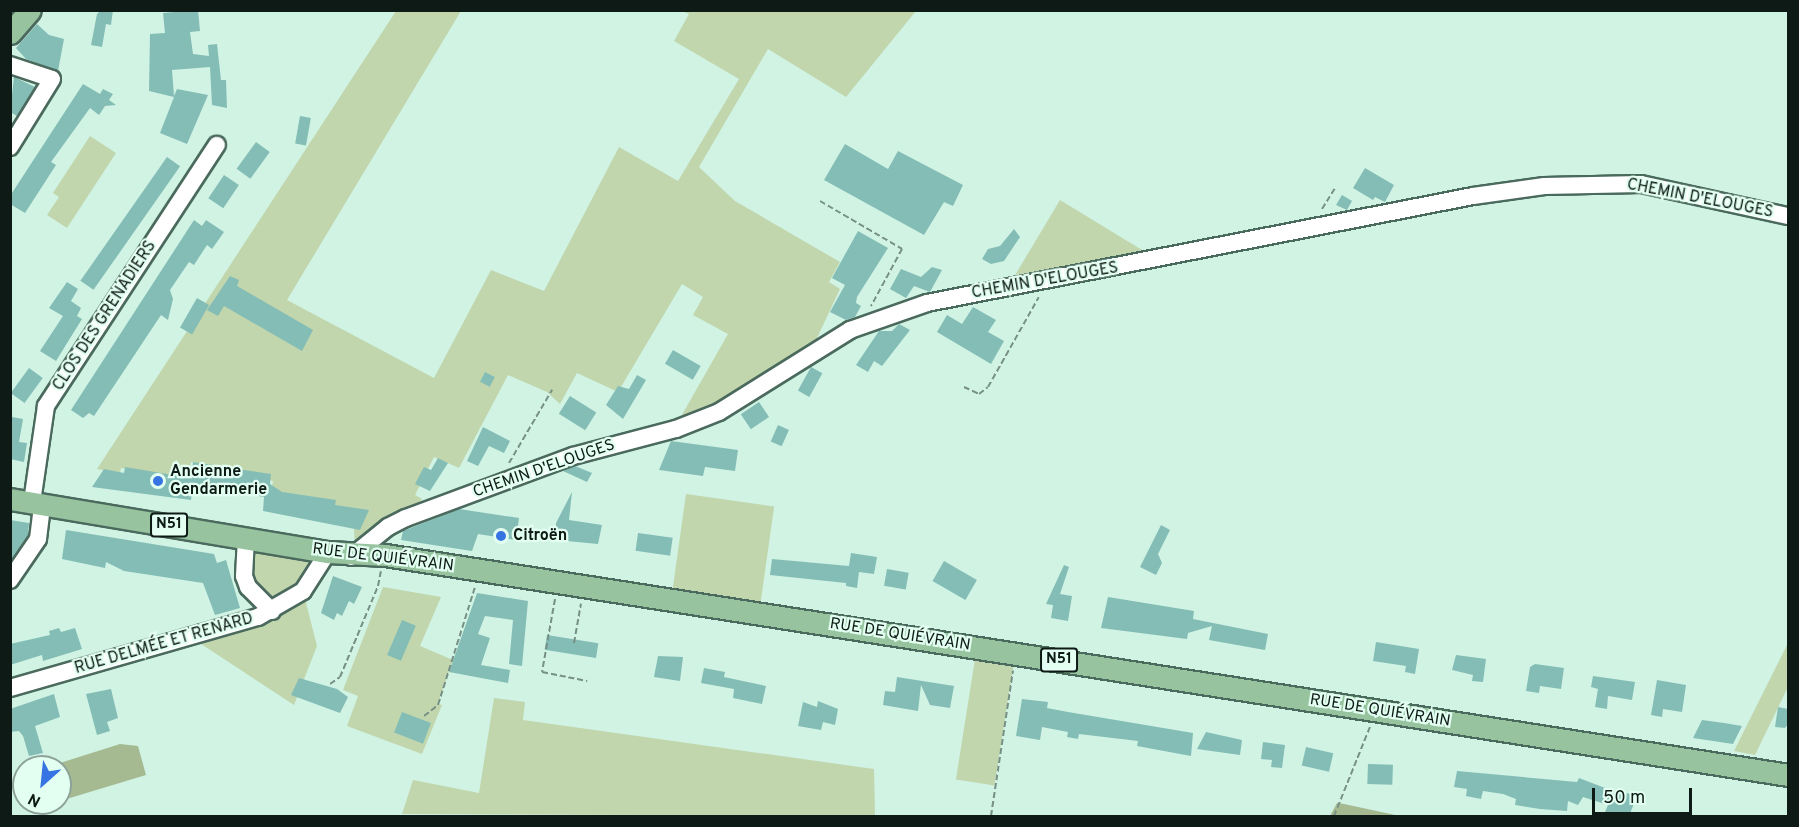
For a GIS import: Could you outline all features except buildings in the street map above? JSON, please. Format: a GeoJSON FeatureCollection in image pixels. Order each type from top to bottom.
{"type":"FeatureCollection","features":[{"type":"Feature","properties":{"kind":"main road"},"geometry":{"type":"LineString","coordinates":[[10,33],[30,10]]}},
{"type":"Feature","properties":{"kind":"main road","name":"RUE DE QUIÉVRAIN"},"geometry":{"type":"LineString","coordinates":[[10,499],[328,552]]}},
{"type":"Feature","properties":{"kind":"main road","name":"N51"},"geometry":{"type":"LineString","coordinates":[[328,552],[352,556],[381,567]]}},
{"type":"Feature","properties":{"kind":"main road","name":"RUE DE QUIÉVRAIN"},"geometry":{"type":"LineString","coordinates":[[352,556],[385,555],[1788,775]]}},
{"type":"Feature","properties":{"kind":"main road","name":"RUE DE QUIÉVRAIN"},"geometry":{"type":"LineString","coordinates":[[381,567],[1788,786]]}},
{"type":"Feature","properties":{"kind":"street"},"geometry":{"type":"LineString","coordinates":[[10,64],[52,79],[10,147]]}},
{"type":"Feature","properties":{"kind":"street","name":"CLOS DES GRENADIERS"},"geometry":{"type":"LineString","coordinates":[[10,580],[38,539],[37,503],[46,406],[218,146]]}},
{"type":"Feature","properties":{"kind":"street","name":"CHEMIN D'ELOUGES"},"geometry":{"type":"LineString","coordinates":[[352,556],[406,518],[573,456],[676,429],[719,412],[866,322],[927,303],[1310,230],[1473,196],[1589,183],[1641,184],[1788,216]]}},
{"type":"Feature","properties":{"kind":"street"},"geometry":{"type":"LineString","coordinates":[[246,538],[242,562],[246,582],[272,611]]}},
{"type":"Feature","properties":{"kind":"street","name":"RUE DELMÉE ET RENARD"},"geometry":{"type":"LineString","coordinates":[[10,688],[192,638],[272,611],[303,591],[328,552]]}},
{"type":"Feature","properties":{"kind":"path"},"geometry":{"type":"LineString","coordinates":[[1310,230],[1335,188]]}},
{"type":"Feature","properties":{"kind":"path"},"geometry":{"type":"LineString","coordinates":[[820,201],[902,249],[866,315],[866,322]]}},
{"type":"Feature","properties":{"kind":"path"},"geometry":{"type":"LineString","coordinates":[[964,387],[979,394],[988,387],[1038,301],[1040,281]]}},
{"type":"Feature","properties":{"kind":"path"},"geometry":{"type":"LineString","coordinates":[[496,484],[552,390]]}},
{"type":"Feature","properties":{"kind":"path"},"geometry":{"type":"LineString","coordinates":[[330,684],[340,677],[378,586],[381,567]]}},
{"type":"Feature","properties":{"kind":"path"},"geometry":{"type":"LineString","coordinates":[[424,716],[438,705],[476,582]]}},
{"type":"Feature","properties":{"kind":"path"},"geometry":{"type":"LineString","coordinates":[[556,594],[542,672],[587,681]]}},
{"type":"Feature","properties":{"kind":"path"},"geometry":{"type":"LineString","coordinates":[[574,643],[582,599]]}},
{"type":"Feature","properties":{"kind":"path"},"geometry":{"type":"LineString","coordinates":[[991,816],[1014,665]]}},
{"type":"Feature","properties":{"kind":"path"},"geometry":{"type":"LineString","coordinates":[[1334,816],[1372,721]]}},
{"type":"Feature","properties":{"kind":"green space"},"geometry":{"type":"Polygon","coordinates":[[[396,11],[461,11],[287,300],[434,378],[491,270],[544,291],[619,147],[678,181],[739,79],[674,41],[689,14],[682,11],[916,11],[846,97],[768,49],[699,167],[735,201],[840,262],[829,282],[840,289],[817,338],[824,347],[719,412],[679,420],[728,334],[693,315],[703,297],[682,284],[618,392],[577,373],[560,404],[547,392],[508,375],[459,468],[434,457],[415,495],[422,499],[406,518],[355,554],[354,529],[329,505],[271,491],[273,481],[266,479],[267,474],[191,462],[189,473],[181,472],[180,477],[121,468],[120,473],[97,469],[396,11]]]}},
{"type":"Feature","properties":{"kind":"green space"},"geometry":{"type":"Polygon","coordinates":[[[90,136],[116,153],[67,228],[47,215],[59,197],[53,193],[90,136]]]}},
{"type":"Feature","properties":{"kind":"green space"},"geometry":{"type":"Polygon","coordinates":[[[1060,200],[1147,253],[1008,287],[1060,200]]]}},
{"type":"Feature","properties":{"kind":"green space"},"geometry":{"type":"Polygon","coordinates":[[[686,494],[774,506],[759,612],[671,600],[686,494]]]}},
{"type":"Feature","properties":{"kind":"green space"},"geometry":{"type":"Polygon","coordinates":[[[246,538],[328,552],[303,591],[317,646],[294,705],[192,638],[271,611],[248,587],[246,538]]]}},
{"type":"Feature","properties":{"kind":"green space"},"geometry":{"type":"Polygon","coordinates":[[[383,587],[441,597],[420,646],[453,660],[438,704],[442,705],[422,754],[347,726],[358,696],[343,690],[383,587]]]}},
{"type":"Feature","properties":{"kind":"green space"},"geometry":{"type":"Polygon","coordinates":[[[1787,645],[1788,687],[1755,755],[1734,751],[1787,645]]]}},
{"type":"Feature","properties":{"kind":"green space"},"geometry":{"type":"Polygon","coordinates":[[[975,659],[1014,665],[994,786],[956,779],[975,659]]]}},
{"type":"Feature","properties":{"kind":"green space"},"geometry":{"type":"Polygon","coordinates":[[[494,698],[525,702],[523,720],[874,769],[875,816],[402,814],[413,780],[479,793],[494,698]]]}},
{"type":"Feature","properties":{"kind":"green space"},"geometry":{"type":"Polygon","coordinates":[[[120,744],[138,746],[146,775],[72,797],[72,759],[120,744]]]}},
{"type":"Feature","properties":{"kind":"green space"},"geometry":{"type":"Polygon","coordinates":[[[1337,803],[1344,804],[1400,816],[1330,816],[1337,803]]]}},
{"type":"Feature","properties":{"kind":"place","name":"Ancienne Gendarmerie"},"geometry":{"type":"Point","coordinates":[158,481]}},
{"type":"Feature","properties":{"kind":"place","name":"Citroën"},"geometry":{"type":"Point","coordinates":[501,536]}}]}
